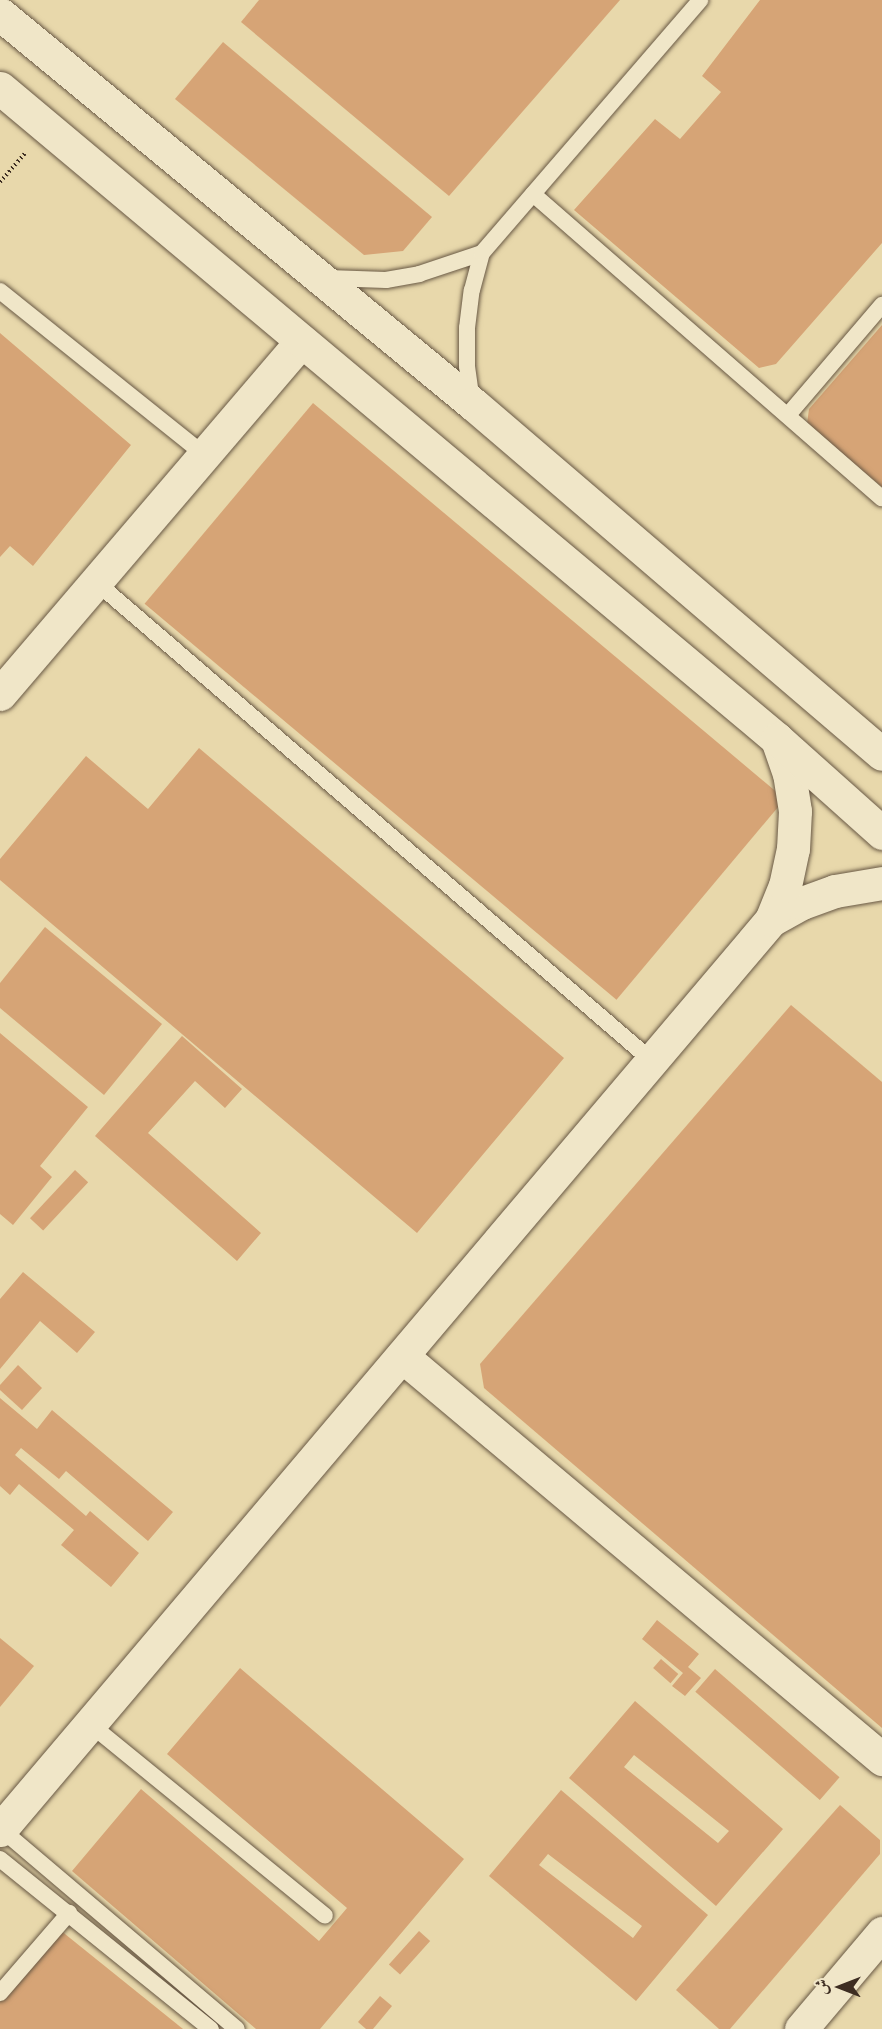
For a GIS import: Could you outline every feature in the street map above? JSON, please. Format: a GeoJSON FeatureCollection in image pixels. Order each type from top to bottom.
{"type":"FeatureCollection","features":[{"type":"Feature","properties":{"kind":"street"},"geometry":{"type":"LineString","coordinates":[[0,14],[472,404],[882,754]]}},
{"type":"Feature","properties":{"kind":"street"},"geometry":{"type":"LineString","coordinates":[[4,100],[301,341],[777,738],[882,833]]}},
{"type":"Feature","properties":{"kind":"street"},"geometry":{"type":"LineString","coordinates":[[0,694],[301,341]]}},
{"type":"Feature","properties":{"kind":"street"},"geometry":{"type":"LineString","coordinates":[[0,1839],[90,1724],[771,920],[787,876],[793,849],[795,811],[789,774],[777,738]]}},
{"type":"Feature","properties":{"kind":"street"},"geometry":{"type":"LineString","coordinates":[[771,920],[802,903],[835,891],[882,883]]}},
{"type":"Feature","properties":{"kind":"street"},"geometry":{"type":"LineString","coordinates":[[402,1356],[882,1759]]}},
{"type":"Feature","properties":{"kind":"street"},"geometry":{"type":"LineString","coordinates":[[801,2029],[882,1933]]}},
{"type":"Feature","properties":{"kind":"lane"},"geometry":{"type":"LineString","coordinates":[[472,404],[467,366],[467,328],[472,290],[482,254],[700,0]]}},
{"type":"Feature","properties":{"kind":"lane"},"geometry":{"type":"LineString","coordinates":[[533,194],[882,498]]}},
{"type":"Feature","properties":{"kind":"lane"},"geometry":{"type":"LineString","coordinates":[[320,278],[386,279],[441,269],[482,254]]}},
{"type":"Feature","properties":{"kind":"lane"},"geometry":{"type":"LineString","coordinates":[[0,291],[205,455]]}},
{"type":"Feature","properties":{"kind":"lane"},"geometry":{"type":"LineString","coordinates":[[788,415],[882,305]]}},
{"type":"Feature","properties":{"kind":"lane"},"geometry":{"type":"LineString","coordinates":[[96,582],[651,1060]]}},
{"type":"Feature","properties":{"kind":"lane"},"geometry":{"type":"LineString","coordinates":[[90,1724],[325,1916]]}},
{"type":"Feature","properties":{"kind":"lane"},"geometry":{"type":"LineString","coordinates":[[0,1839],[69,1913],[211,2029]]}},
{"type":"Feature","properties":{"kind":"lane"},"geometry":{"type":"LineString","coordinates":[[0,1839],[237,2029]]}},
{"type":"Feature","properties":{"kind":"lane"},"geometry":{"type":"LineString","coordinates":[[0,1993],[69,1913]]}},
{"type":"Feature","properties":{"kind":"building"},"geometry":{"type":"Polygon","coordinates":[[[259,0],[620,0],[449,196],[241,22],[259,0]]]}},
{"type":"Feature","properties":{"kind":"building"},"geometry":{"type":"Polygon","coordinates":[[[760,0],[882,0],[882,243],[776,364],[759,368],[574,210],[655,119],[680,139],[721,92],[702,76],[760,0]]]}},
{"type":"Feature","properties":{"kind":"building"},"geometry":{"type":"Polygon","coordinates":[[[223,42],[432,217],[403,251],[364,255],[175,99],[223,42]]]}},
{"type":"Feature","properties":{"kind":"building"},"geometry":{"type":"Polygon","coordinates":[[[882,325],[882,487],[807,424],[809,409],[882,325]]]}},
{"type":"Feature","properties":{"kind":"building"},"geometry":{"type":"Polygon","coordinates":[[[0,333],[131,445],[33,566],[10,546],[0,557],[0,333]]]}},
{"type":"Feature","properties":{"kind":"building"},"geometry":{"type":"Polygon","coordinates":[[[313,403],[785,799],[616,1000],[145,604],[313,403]]]}},
{"type":"Feature","properties":{"kind":"building"},"geometry":{"type":"Polygon","coordinates":[[[199,748],[564,1058],[417,1233],[0,880],[0,859],[86,756],[148,809],[199,748]]]}},
{"type":"Feature","properties":{"kind":"building"},"geometry":{"type":"Polygon","coordinates":[[[45,927],[162,1024],[104,1095],[0,1008],[0,983],[45,927]]]}},
{"type":"Feature","properties":{"kind":"building"},"geometry":{"type":"Polygon","coordinates":[[[791,1005],[882,1082],[882,1728],[484,1388],[480,1364],[791,1005]]]}},
{"type":"Feature","properties":{"kind":"building"},"geometry":{"type":"Polygon","coordinates":[[[0,1033],[88,1107],[40,1166],[52,1177],[13,1225],[0,1214],[0,1033]]]}},
{"type":"Feature","properties":{"kind":"building"},"geometry":{"type":"Polygon","coordinates":[[[182,1036],[242,1089],[225,1108],[195,1081],[148,1133],[261,1233],[237,1261],[95,1136],[182,1036]]]}},
{"type":"Feature","properties":{"kind":"building"},"geometry":{"type":"Polygon","coordinates":[[[75,1170],[88,1182],[43,1231],[30,1218],[75,1170]]]}},
{"type":"Feature","properties":{"kind":"building"},"geometry":{"type":"Polygon","coordinates":[[[23,1272],[95,1332],[77,1353],[40,1321],[0,1369],[0,1299],[23,1272]]]}},
{"type":"Feature","properties":{"kind":"building"},"geometry":{"type":"Polygon","coordinates":[[[18,1365],[42,1388],[22,1410],[0,1390],[0,1385],[18,1365]]]}},
{"type":"Feature","properties":{"kind":"building"},"geometry":{"type":"Polygon","coordinates":[[[0,1398],[37,1429],[52,1410],[173,1512],[148,1541],[66,1471],[59,1479],[21,1448],[15,1455],[86,1516],[90,1511],[139,1553],[111,1587],[61,1545],[74,1530],[19,1484],[10,1495],[0,1486],[0,1398]]]}},
{"type":"Feature","properties":{"kind":"building"},"geometry":{"type":"Polygon","coordinates":[[[657,1620],[699,1654],[688,1667],[701,1678],[685,1696],[672,1686],[683,1673],[642,1639],[657,1620]]]}},
{"type":"Feature","properties":{"kind":"building"},"geometry":{"type":"Polygon","coordinates":[[[0,1638],[34,1666],[0,1707],[0,1638]]]}},
{"type":"Feature","properties":{"kind":"building"},"geometry":{"type":"Polygon","coordinates":[[[661,1659],[678,1674],[670,1683],[653,1668],[661,1659]]]}},
{"type":"Feature","properties":{"kind":"building"},"geometry":{"type":"Polygon","coordinates":[[[240,1668],[464,1859],[320,2029],[256,2029],[72,1871],[141,1789],[319,1941],[347,1908],[167,1754],[240,1668]]]}},
{"type":"Feature","properties":{"kind":"building"},"geometry":{"type":"Polygon","coordinates":[[[715,1669],[840,1777],[820,1800],[695,1692],[715,1669]]]}},
{"type":"Feature","properties":{"kind":"building"},"geometry":{"type":"Polygon","coordinates":[[[635,1701],[783,1829],[716,1906],[569,1778],[635,1701]],[[634,1755],[624,1767],[718,1843],[729,1831],[634,1755]]]}},
{"type":"Feature","properties":{"kind":"building"},"geometry":{"type":"Polygon","coordinates":[[[561,1790],[708,1915],[636,2001],[489,1876],[561,1790]],[[548,1854],[539,1865],[633,1938],[642,1926],[548,1854]]]}},
{"type":"Feature","properties":{"kind":"building"},"geometry":{"type":"Polygon","coordinates":[[[840,1805],[880,1840],[880,1854],[730,2029],[719,2029],[676,1990],[840,1805]]]}},
{"type":"Feature","properties":{"kind":"building"},"geometry":{"type":"Polygon","coordinates":[[[60,1930],[183,2029],[0,2029],[0,2002],[60,1930]]]}},
{"type":"Feature","properties":{"kind":"building"},"geometry":{"type":"Polygon","coordinates":[[[419,1931],[430,1941],[400,1974],[389,1964],[419,1931]]]}},
{"type":"Feature","properties":{"kind":"building"},"geometry":{"type":"Polygon","coordinates":[[[380,1996],[392,2006],[373,2029],[366,2029],[358,2022],[380,1996]]]}}]}
